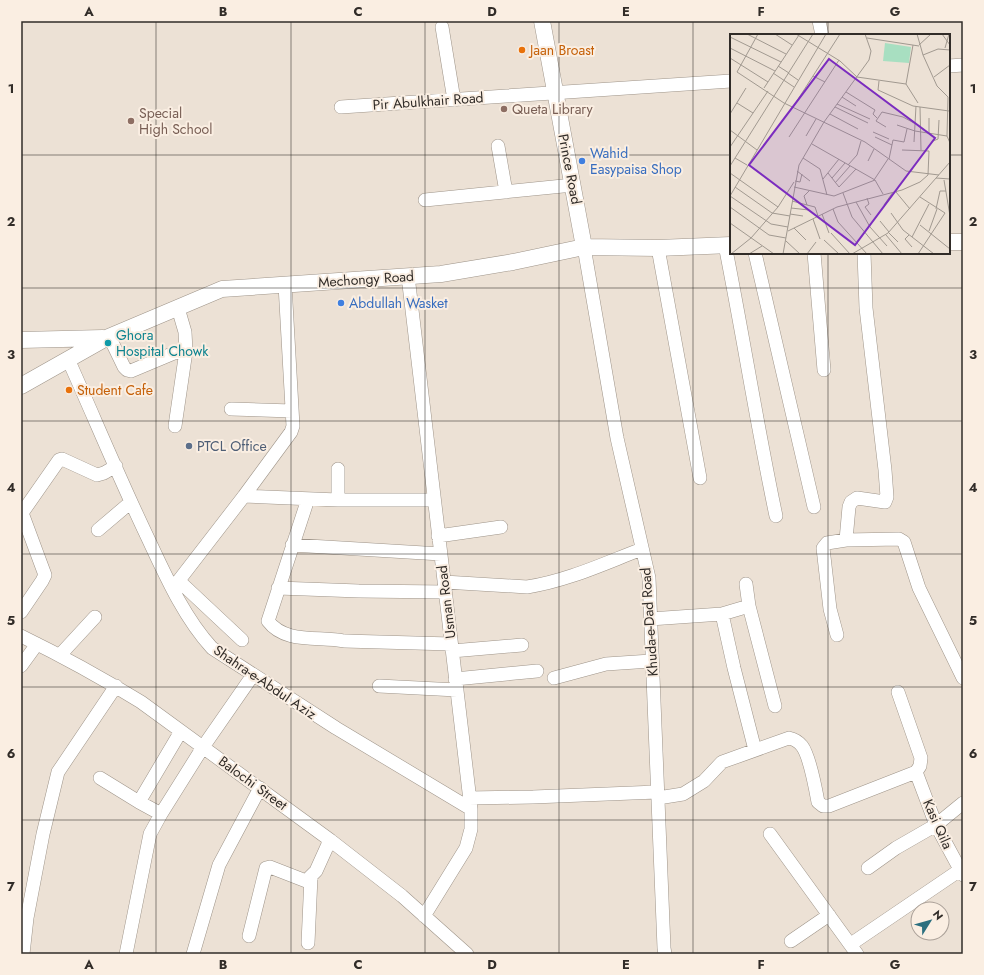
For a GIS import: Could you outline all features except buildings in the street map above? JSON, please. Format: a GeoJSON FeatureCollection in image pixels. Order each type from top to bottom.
{"type":"FeatureCollection","features":[{"type":"Feature","properties":{"kind":"street","name":"Prince Road"},"geometry":{"type":"LineString","coordinates":[[542,21],[584,247]]}},
{"type":"Feature","properties":{"kind":"street"},"geometry":{"type":"LineString","coordinates":[[819,21],[822,34]]}},
{"type":"Feature","properties":{"kind":"street"},"geometry":{"type":"LineString","coordinates":[[442,26],[454,100]]}},
{"type":"Feature","properties":{"kind":"street"},"geometry":{"type":"LineString","coordinates":[[950,66],[963,65]]}},
{"type":"Feature","properties":{"kind":"street","name":"Pir Abulkhair Road"},"geometry":{"type":"LineString","coordinates":[[341,107],[730,81]]}},
{"type":"Feature","properties":{"kind":"street"},"geometry":{"type":"LineString","coordinates":[[498,146],[506,192]]}},
{"type":"Feature","properties":{"kind":"street"},"geometry":{"type":"LineString","coordinates":[[425,200],[573,185]]}},
{"type":"Feature","properties":{"kind":"street"},"geometry":{"type":"LineString","coordinates":[[950,242],[963,242]]}},
{"type":"Feature","properties":{"kind":"street"},"geometry":{"type":"LineString","coordinates":[[728,245],[742,334],[776,516]]}},
{"type":"Feature","properties":{"kind":"street","name":"Mechongy Road"},"geometry":{"type":"LineString","coordinates":[[21,386],[108,337],[222,289],[441,274],[513,262],[584,247],[658,248],[728,245]]}},
{"type":"Feature","properties":{"kind":"street","name":"Khuda-e-Dad Road"},"geometry":{"type":"LineString","coordinates":[[584,247],[617,438],[649,578],[665,954]]}},
{"type":"Feature","properties":{"kind":"street"},"geometry":{"type":"LineString","coordinates":[[658,248],[700,478]]}},
{"type":"Feature","properties":{"kind":"street"},"geometry":{"type":"LineString","coordinates":[[755,254],[814,507]]}},
{"type":"Feature","properties":{"kind":"street"},"geometry":{"type":"LineString","coordinates":[[814,254],[824,370]]}},
{"type":"Feature","properties":{"kind":"street"},"geometry":{"type":"LineString","coordinates":[[846,540],[849,507],[851,502],[857,498],[885,502],[887,497],[866,308],[864,254]]}},
{"type":"Feature","properties":{"kind":"street","name":"Usman Road"},"geometry":{"type":"LineString","coordinates":[[408,276],[470,804],[471,829],[466,848],[424,916]]}},
{"type":"Feature","properties":{"kind":"street"},"geometry":{"type":"LineString","coordinates":[[242,640],[176,585],[291,432],[293,426],[285,285]]}},
{"type":"Feature","properties":{"kind":"street"},"geometry":{"type":"LineString","coordinates":[[175,426],[186,351],[185,332],[178,308]]}},
{"type":"Feature","properties":{"kind":"street"},"geometry":{"type":"LineString","coordinates":[[21,340],[108,337],[124,367],[131,371],[174,353],[186,351]]}},
{"type":"Feature","properties":{"kind":"street","name":"Shahra-e-Abdul Aziz"},"geometry":{"type":"LineString","coordinates":[[68,360],[131,502],[176,585],[200,634],[212,648],[336,728],[470,804]]}},
{"type":"Feature","properties":{"kind":"street"},"geometry":{"type":"LineString","coordinates":[[231,409],[292,411]]}},
{"type":"Feature","properties":{"kind":"street"},"geometry":{"type":"LineString","coordinates":[[21,612],[45,575],[22,512],[59,460],[62,459],[97,475],[116,466]]}},
{"type":"Feature","properties":{"kind":"street"},"geometry":{"type":"LineString","coordinates":[[338,469],[338,500]]}},
{"type":"Feature","properties":{"kind":"street"},"geometry":{"type":"LineString","coordinates":[[244,496],[338,500],[434,500]]}},
{"type":"Feature","properties":{"kind":"street"},"geometry":{"type":"LineString","coordinates":[[308,499],[268,620],[276,629],[303,639],[452,648],[522,645]]}},
{"type":"Feature","properties":{"kind":"street"},"geometry":{"type":"LineString","coordinates":[[98,530],[131,502]]}},
{"type":"Feature","properties":{"kind":"street"},"geometry":{"type":"LineString","coordinates":[[438,536],[501,527]]}},
{"type":"Feature","properties":{"kind":"street"},"geometry":{"type":"LineString","coordinates":[[837,635],[830,609],[823,548],[827,543],[846,540],[899,539],[904,542],[919,588],[963,678]]}},
{"type":"Feature","properties":{"kind":"street"},"geometry":{"type":"LineString","coordinates":[[292,545],[441,554]]}},
{"type":"Feature","properties":{"kind":"street"},"geometry":{"type":"LineString","coordinates":[[278,588],[359,591],[444,587],[527,587],[556,581],[642,549]]}},
{"type":"Feature","properties":{"kind":"street"},"geometry":{"type":"LineString","coordinates":[[746,584],[749,606],[775,706]]}},
{"type":"Feature","properties":{"kind":"street"},"geometry":{"type":"LineString","coordinates":[[650,619],[722,614],[749,606]]}},
{"type":"Feature","properties":{"kind":"street"},"geometry":{"type":"LineString","coordinates":[[722,614],[755,750]]}},
{"type":"Feature","properties":{"kind":"street"},"geometry":{"type":"LineString","coordinates":[[60,655],[95,618]]}},
{"type":"Feature","properties":{"kind":"street","name":"Balochi Street"},"geometry":{"type":"LineString","coordinates":[[21,636],[60,655],[116,686],[141,702],[330,840],[424,916],[467,954]]}},
{"type":"Feature","properties":{"kind":"street"},"geometry":{"type":"LineString","coordinates":[[21,666],[37,644]]}},
{"type":"Feature","properties":{"kind":"street"},"geometry":{"type":"LineString","coordinates":[[554,678],[606,664],[652,661]]}},
{"type":"Feature","properties":{"kind":"street"},"geometry":{"type":"LineString","coordinates":[[379,686],[456,684],[537,672]]}},
{"type":"Feature","properties":{"kind":"street"},"geometry":{"type":"LineString","coordinates":[[126,954],[150,834],[203,747],[253,675]]}},
{"type":"Feature","properties":{"kind":"street"},"geometry":{"type":"LineString","coordinates":[[23,954],[27,918],[42,834],[58,772],[116,686]]}},
{"type":"Feature","properties":{"kind":"street"},"geometry":{"type":"LineString","coordinates":[[470,804],[533,797],[683,794],[704,782],[722,762],[789,738],[796,740],[803,747],[816,787],[818,802],[823,806],[829,806],[916,772],[920,766],[921,758],[898,692]]}},
{"type":"Feature","properties":{"kind":"street"},"geometry":{"type":"LineString","coordinates":[[139,802],[181,731]]}},
{"type":"Feature","properties":{"kind":"street","name":"Kasi Qila"},"geometry":{"type":"LineString","coordinates":[[916,772],[936,825],[962,871]]}},
{"type":"Feature","properties":{"kind":"street"},"geometry":{"type":"LineString","coordinates":[[100,778],[161,814]]}},
{"type":"Feature","properties":{"kind":"street"},"geometry":{"type":"LineString","coordinates":[[193,954],[219,865],[260,788]]}},
{"type":"Feature","properties":{"kind":"street"},"geometry":{"type":"LineString","coordinates":[[868,868],[896,848],[936,825],[963,803]]}},
{"type":"Feature","properties":{"kind":"street"},"geometry":{"type":"LineString","coordinates":[[770,834],[854,949],[962,871]]}},
{"type":"Feature","properties":{"kind":"street"},"geometry":{"type":"LineString","coordinates":[[249,936],[266,868],[270,867],[306,881],[316,871],[330,840]]}},
{"type":"Feature","properties":{"kind":"street"},"geometry":{"type":"LineString","coordinates":[[308,943],[311,877]]}},
{"type":"Feature","properties":{"kind":"street"},"geometry":{"type":"LineString","coordinates":[[791,941],[829,915]]}},
{"type":"Feature","properties":{"kind":"place","name":"Jaan Broast"},"geometry":{"type":"Point","coordinates":[522,50]}},
{"type":"Feature","properties":{"kind":"place","name":"Queta Library"},"geometry":{"type":"Point","coordinates":[504,109]}},
{"type":"Feature","properties":{"kind":"place","name":"Special High School"},"geometry":{"type":"Point","coordinates":[131,121]}},
{"type":"Feature","properties":{"kind":"place","name":"Wahid Easypaisa Shop"},"geometry":{"type":"Point","coordinates":[582,161]}},
{"type":"Feature","properties":{"kind":"place","name":"Abdullah Wasket"},"geometry":{"type":"Point","coordinates":[341,303]}},
{"type":"Feature","properties":{"kind":"place","name":"Ghora Hospital Chowk"},"geometry":{"type":"Point","coordinates":[108,343]}},
{"type":"Feature","properties":{"kind":"place","name":"Student Cafe"},"geometry":{"type":"Point","coordinates":[69,390]}},
{"type":"Feature","properties":{"kind":"place","name":"PTCL Office"},"geometry":{"type":"Point","coordinates":[189,446]}}]}
